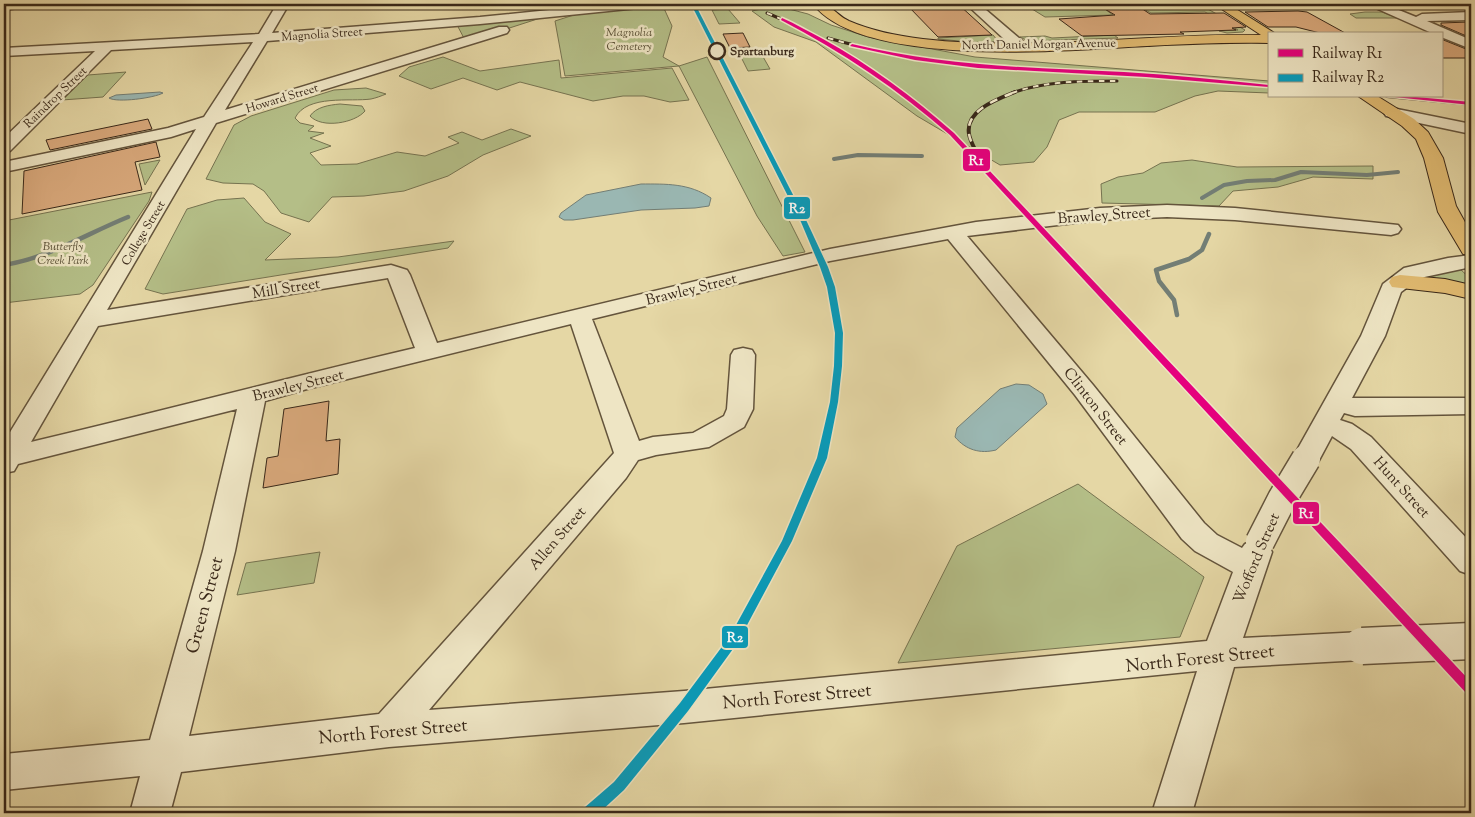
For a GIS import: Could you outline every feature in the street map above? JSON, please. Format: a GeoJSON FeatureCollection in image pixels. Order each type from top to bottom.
{"type":"FeatureCollection","features":[{"type":"Feature","properties":{"kind":"main road"},"geometry":{"type":"LineString","coordinates":[[4,6],[25,4]]}},
{"type":"Feature","properties":{"kind":"main road","name":"North Daniel Morgan Avenue"},"geometry":{"type":"LineString","coordinates":[[819,4],[835,19],[854,27],[884,35],[954,46],[1021,47],[1218,39],[1268,39]]}},
{"type":"Feature","properties":{"kind":"main road"},"geometry":{"type":"LineString","coordinates":[[1220,4],[1268,33]]}},
{"type":"Feature","properties":{"kind":"main road"},"geometry":{"type":"LineString","coordinates":[[1369,98],[1421,135],[1427,142],[1436,166],[1446,205],[1459,232],[1471,249]]}},
{"type":"Feature","properties":{"kind":"main road"},"geometry":{"type":"LineString","coordinates":[[1400,282],[1445,286],[1471,292]]}},
{"type":"Feature","properties":{"kind":"street","name":"College Street"},"geometry":{"type":"LineString","coordinates":[[5,460],[210,120],[222,104],[283,4]]}},
{"type":"Feature","properties":{"kind":"street","name":"Magnolia Street"},"geometry":{"type":"LineString","coordinates":[[4,52],[377,30],[556,13],[588,7],[638,4]]}},
{"type":"Feature","properties":{"kind":"street"},"geometry":{"type":"LineString","coordinates":[[972,4],[1021,47]]}},
{"type":"Feature","properties":{"kind":"street"},"geometry":{"type":"LineString","coordinates":[[1376,4],[1471,45]]}},
{"type":"Feature","properties":{"kind":"street"},"geometry":{"type":"LineString","coordinates":[[1461,4],[1471,8]]}},
{"type":"Feature","properties":{"kind":"street","name":"Howard Street"},"geometry":{"type":"LineString","coordinates":[[4,167],[137,140],[210,120],[556,13]]}},
{"type":"Feature","properties":{"kind":"street"},"geometry":{"type":"LineString","coordinates":[[1413,19],[1471,16]]}},
{"type":"Feature","properties":{"kind":"street"},"geometry":{"type":"LineString","coordinates":[[1442,44],[1471,45]]}},
{"type":"Feature","properties":{"kind":"street","name":"Raindrop Street"},"geometry":{"type":"LineString","coordinates":[[4,147],[107,47]]}},
{"type":"Feature","properties":{"kind":"street"},"geometry":{"type":"LineString","coordinates":[[1392,113],[1471,131]]}},
{"type":"Feature","properties":{"kind":"street"},"geometry":{"type":"LineString","coordinates":[[1421,135],[1436,131],[1471,131]]}},
{"type":"Feature","properties":{"kind":"street","name":"Brawley Street"},"geometry":{"type":"LineString","coordinates":[[5,460],[253,396],[830,255],[953,232],[1100,214],[1159,211],[1235,214],[1391,229]]}},
{"type":"Feature","properties":{"kind":"street","name":"Clinton Street"},"geometry":{"type":"LineString","coordinates":[[953,232],[1084,390],[1193,531],[1214,548],[1255,555]]}},
{"type":"Feature","properties":{"kind":"street","name":"Wofford Street"},"geometry":{"type":"LineString","coordinates":[[1172,813],[1220,654],[1255,555],[1282,499],[1373,336],[1391,289],[1412,273],[1426,268],[1471,261]]}},
{"type":"Feature","properties":{"kind":"street","name":"Mill Street"},"geometry":{"type":"LineString","coordinates":[[90,320],[391,271],[399,275],[429,353]]}},
{"type":"Feature","properties":{"kind":"street"},"geometry":{"type":"LineString","coordinates":[[580,317],[628,454],[652,446],[699,441],[735,421],[740,409],[743,356]]}},
{"type":"Feature","properties":{"kind":"street","name":"Green Street"},"geometry":{"type":"LineString","coordinates":[[150,813],[219,551],[253,396]]}},
{"type":"Feature","properties":{"kind":"street"},"geometry":{"type":"LineString","coordinates":[[1330,413],[1354,408],[1471,406]]}},
{"type":"Feature","properties":{"kind":"street","name":"Hunt Street"},"geometry":{"type":"LineString","coordinates":[[1330,413],[1342,430],[1361,443],[1471,563]]}},
{"type":"Feature","properties":{"kind":"street","name":"Allen Street"},"geometry":{"type":"LineString","coordinates":[[389,730],[616,471],[628,454]]}},
{"type":"Feature","properties":{"kind":"street","name":"North Forest Street"},"geometry":{"type":"LineString","coordinates":[[4,772],[165,756],[389,730],[684,707],[1104,668],[1220,654],[1471,641]]}},
{"type":"Feature","properties":{"kind":"green space","name":"Magnolia Cemetery"},"geometry":{"type":"Polygon","coordinates":[[[662,4],[672,26],[663,57],[679,66],[565,76],[555,21],[580,13],[662,4]]]}},
{"type":"Feature","properties":{"kind":"green space"},"geometry":{"type":"Polygon","coordinates":[[[1024,4],[1199,4],[1245,30],[1243,32],[1227,33],[1219,31],[1238,30],[1205,12],[1151,13],[1138,6],[1102,7],[1113,15],[1045,17],[1024,4]]]}},
{"type":"Feature","properties":{"kind":"green space"},"geometry":{"type":"Polygon","coordinates":[[[766,8],[789,9],[808,14],[831,25],[868,37],[975,57],[1268,81],[1268,93],[1218,91],[1195,96],[1155,112],[1079,112],[1059,120],[1047,147],[1034,162],[1000,165],[917,116],[816,42],[774,27],[752,11],[766,8]]]}},
{"type":"Feature","properties":{"kind":"green space"},"geometry":{"type":"Polygon","coordinates":[[[728,9],[740,23],[719,24],[712,10],[728,9]]]}},
{"type":"Feature","properties":{"kind":"green space"},"geometry":{"type":"Polygon","coordinates":[[[1382,12],[1398,18],[1356,18],[1350,14],[1382,12]]]}},
{"type":"Feature","properties":{"kind":"green space"},"geometry":{"type":"Polygon","coordinates":[[[556,13],[466,42],[456,23],[556,13]]]}},
{"type":"Feature","properties":{"kind":"green space"},"geometry":{"type":"Polygon","coordinates":[[[993,35],[998,41],[980,43],[938,39],[938,38],[993,35]]]}},
{"type":"Feature","properties":{"kind":"green space"},"geometry":{"type":"Polygon","coordinates":[[[1114,35],[1118,38],[1028,41],[1020,37],[1045,36],[1052,38],[1114,35]]]}},
{"type":"Feature","properties":{"kind":"green space"},"geometry":{"type":"Polygon","coordinates":[[[758,48],[770,69],[748,71],[737,49],[758,48]]]}},
{"type":"Feature","properties":{"kind":"green space"},"geometry":{"type":"Polygon","coordinates":[[[443,57],[480,71],[559,60],[561,78],[672,68],[689,100],[670,102],[644,96],[623,96],[593,101],[520,82],[497,90],[463,78],[431,89],[399,76],[409,67],[443,57]]]}},
{"type":"Feature","properties":{"kind":"green space"},"geometry":{"type":"Polygon","coordinates":[[[707,57],[805,252],[783,256],[757,216],[679,66],[707,57]]]}},
{"type":"Feature","properties":{"kind":"green space"},"geometry":{"type":"Polygon","coordinates":[[[126,72],[103,97],[62,100],[88,75],[126,72]]]}},
{"type":"Feature","properties":{"kind":"green space"},"geometry":{"type":"Polygon","coordinates":[[[366,88],[386,94],[371,99],[319,102],[301,110],[295,118],[300,123],[314,126],[308,131],[324,133],[310,138],[331,146],[310,153],[321,165],[357,164],[397,152],[425,156],[459,143],[448,137],[462,132],[482,140],[511,129],[531,136],[483,155],[448,176],[404,191],[364,196],[332,197],[309,222],[281,213],[264,191],[253,184],[223,183],[206,179],[234,125],[251,116],[334,90],[366,88]]]}},
{"type":"Feature","properties":{"kind":"green space"},"geometry":{"type":"Polygon","coordinates":[[[340,104],[362,106],[365,111],[354,119],[338,123],[322,122],[310,116],[319,109],[340,104]]]}},
{"type":"Feature","properties":{"kind":"green space"},"geometry":{"type":"Polygon","coordinates":[[[160,160],[145,185],[139,164],[160,160]]]}},
{"type":"Feature","properties":{"kind":"green space"},"geometry":{"type":"Polygon","coordinates":[[[1192,160],[1237,167],[1373,166],[1373,179],[1313,177],[1278,187],[1233,191],[1219,206],[1102,203],[1101,184],[1118,177],[1143,173],[1161,163],[1192,160]]]}},
{"type":"Feature","properties":{"kind":"green space","name":"Butterfly Creek Park"},"geometry":{"type":"Polygon","coordinates":[[[152,192],[149,201],[93,285],[80,294],[4,303],[4,221],[152,192]]]}},
{"type":"Feature","properties":{"kind":"green space"},"geometry":{"type":"Polygon","coordinates":[[[244,198],[265,222],[291,234],[265,260],[338,257],[454,241],[448,248],[163,294],[145,289],[187,209],[217,200],[244,198]]]}},
{"type":"Feature","properties":{"kind":"green space"},"geometry":{"type":"Polygon","coordinates":[[[1460,269],[1471,279],[1471,285],[1426,278],[1440,272],[1460,269]]]}},
{"type":"Feature","properties":{"kind":"green space"},"geometry":{"type":"Polygon","coordinates":[[[1078,484],[1204,577],[1180,637],[898,663],[957,546],[1078,484]]]}},
{"type":"Feature","properties":{"kind":"green space"},"geometry":{"type":"Polygon","coordinates":[[[320,552],[314,583],[237,595],[246,563],[320,552]]]}},
{"type":"Feature","properties":{"kind":"water"},"geometry":{"type":"Polygon","coordinates":[[[163,93],[152,97],[136,99],[120,100],[109,98],[116,95],[163,93]]]}},
{"type":"Feature","properties":{"kind":"water"},"geometry":{"type":"Polygon","coordinates":[[[641,184],[677,185],[694,189],[711,198],[709,206],[641,210],[573,220],[564,220],[559,217],[561,213],[586,195],[641,184]]]}},
{"type":"Feature","properties":{"kind":"water"},"geometry":{"type":"Polygon","coordinates":[[[1016,384],[1029,385],[1043,394],[1047,404],[996,450],[974,450],[964,445],[955,437],[957,428],[1000,389],[1016,384]]]}},
{"type":"Feature","properties":{"kind":"building"},"geometry":{"type":"Polygon","coordinates":[[[958,4],[992,35],[938,37],[907,5],[958,4]]]}},
{"type":"Feature","properties":{"kind":"building"},"geometry":{"type":"Polygon","coordinates":[[[1138,6],[1150,14],[1224,13],[1246,27],[1232,28],[1236,30],[1180,32],[1184,34],[1082,36],[1059,19],[1115,15],[1103,8],[1138,6]]]}},
{"type":"Feature","properties":{"kind":"building"},"geometry":{"type":"Polygon","coordinates":[[[1245,12],[1307,12],[1343,32],[1316,32],[1296,27],[1268,27],[1245,12]]]}},
{"type":"Feature","properties":{"kind":"building"},"geometry":{"type":"Polygon","coordinates":[[[1471,22],[1471,38],[1441,25],[1441,23],[1471,22]]]}},
{"type":"Feature","properties":{"kind":"building"},"geometry":{"type":"Polygon","coordinates":[[[743,33],[750,47],[730,48],[723,34],[743,33]]]}},
{"type":"Feature","properties":{"kind":"building"},"geometry":{"type":"Polygon","coordinates":[[[1442,39],[1471,51],[1471,58],[1442,58],[1442,39]]]}},
{"type":"Feature","properties":{"kind":"building"},"geometry":{"type":"Polygon","coordinates":[[[148,119],[152,129],[50,150],[46,140],[148,119]]]}},
{"type":"Feature","properties":{"kind":"building"},"geometry":{"type":"Polygon","coordinates":[[[156,142],[160,157],[135,162],[142,190],[22,214],[24,171],[156,142]]]}},
{"type":"Feature","properties":{"kind":"building"},"geometry":{"type":"Polygon","coordinates":[[[329,401],[326,441],[340,439],[338,474],[263,488],[267,458],[278,456],[284,409],[329,401]]]}},
{"type":"Feature","properties":{"kind":"waterway"},"geometry":{"type":"LineString","coordinates":[[834,159],[858,155],[922,156]]}},
{"type":"Feature","properties":{"kind":"waterway"},"geometry":{"type":"LineString","coordinates":[[1202,198],[1224,185],[1247,181],[1275,180],[1301,172],[1367,175],[1398,172]]}},
{"type":"Feature","properties":{"kind":"waterway"},"geometry":{"type":"LineString","coordinates":[[4,265],[21,262],[52,251],[128,217]]}},
{"type":"Feature","properties":{"kind":"waterway"},"geometry":{"type":"LineString","coordinates":[[1177,315],[1174,300],[1159,281],[1156,270],[1189,259],[1202,250],[1209,234]]}},
{"type":"Feature","properties":{"kind":"railway"},"geometry":{"type":"LineString","coordinates":[[693,4],[738,93]]}},
{"type":"Feature","properties":{"kind":"railway"},"geometry":{"type":"LineString","coordinates":[[767,13],[785,21]]}},
{"type":"Feature","properties":{"kind":"railway"},"geometry":{"type":"LineString","coordinates":[[785,21],[850,57],[903,93]]}},
{"type":"Feature","properties":{"kind":"railway"},"geometry":{"type":"LineString","coordinates":[[828,38],[902,55],[975,65],[1161,76],[1268,86]]}},
{"type":"Feature","properties":{"kind":"railway"},"geometry":{"type":"LineString","coordinates":[[1015,92],[1050,84],[1117,81]]}},
{"type":"Feature","properties":{"kind":"railway"},"geometry":{"type":"LineString","coordinates":[[738,92],[799,212]]}},
{"type":"Feature","properties":{"kind":"railway"},"geometry":{"type":"LineString","coordinates":[[902,92],[952,134],[1025,212]]}},
{"type":"Feature","properties":{"kind":"railway"},"geometry":{"type":"LineString","coordinates":[[978,156],[969,134],[972,118],[977,112],[992,102],[1015,92]]}},
{"type":"Feature","properties":{"kind":"railway"},"geometry":{"type":"LineString","coordinates":[[1408,98],[1471,104]]}},
{"type":"Feature","properties":{"kind":"railway"},"geometry":{"type":"LineString","coordinates":[[799,211],[824,268],[834,304],[837,323],[838,365]]}},
{"type":"Feature","properties":{"kind":"railway"},"geometry":{"type":"LineString","coordinates":[[1024,211],[1169,366]]}},
{"type":"Feature","properties":{"kind":"railway"},"geometry":{"type":"LineString","coordinates":[[775,563],[801,512],[822,459],[831,424],[838,365]]}},
{"type":"Feature","properties":{"kind":"railway"},"geometry":{"type":"LineString","coordinates":[[1167,365],[1353,563]]}},
{"type":"Feature","properties":{"kind":"railway"},"geometry":{"type":"LineString","coordinates":[[589,813],[647,753],[702,685],[739,631],[776,562]]}},
{"type":"Feature","properties":{"kind":"railway"},"geometry":{"type":"LineString","coordinates":[[1352,562],[1471,690]]}},
{"type":"Feature","properties":{"kind":"rail line","name":"R2"},"geometry":{"type":"LineString","coordinates":[[589,813],[619,786],[684,707],[734,639],[787,541],[822,458],[834,402],[839,333],[831,287],[824,267],[804,222],[693,4]]}},
{"type":"Feature","properties":{"kind":"rail line","name":"R1"},"geometry":{"type":"LineString","coordinates":[[782,19],[871,70],[912,100],[952,134],[1471,690]]}},
{"type":"Feature","properties":{"kind":"rail line","name":"R1"},"geometry":{"type":"LineString","coordinates":[[852,45],[883,53],[946,63],[1146,75],[1268,86]]}},
{"type":"Feature","properties":{"kind":"rail line","name":"R1"},"geometry":{"type":"LineString","coordinates":[[1408,98],[1471,104]]}},
{"type":"Feature","properties":{"kind":"place","name":"Spartanburg"},"geometry":{"type":"Point","coordinates":[717,51]}}]}
